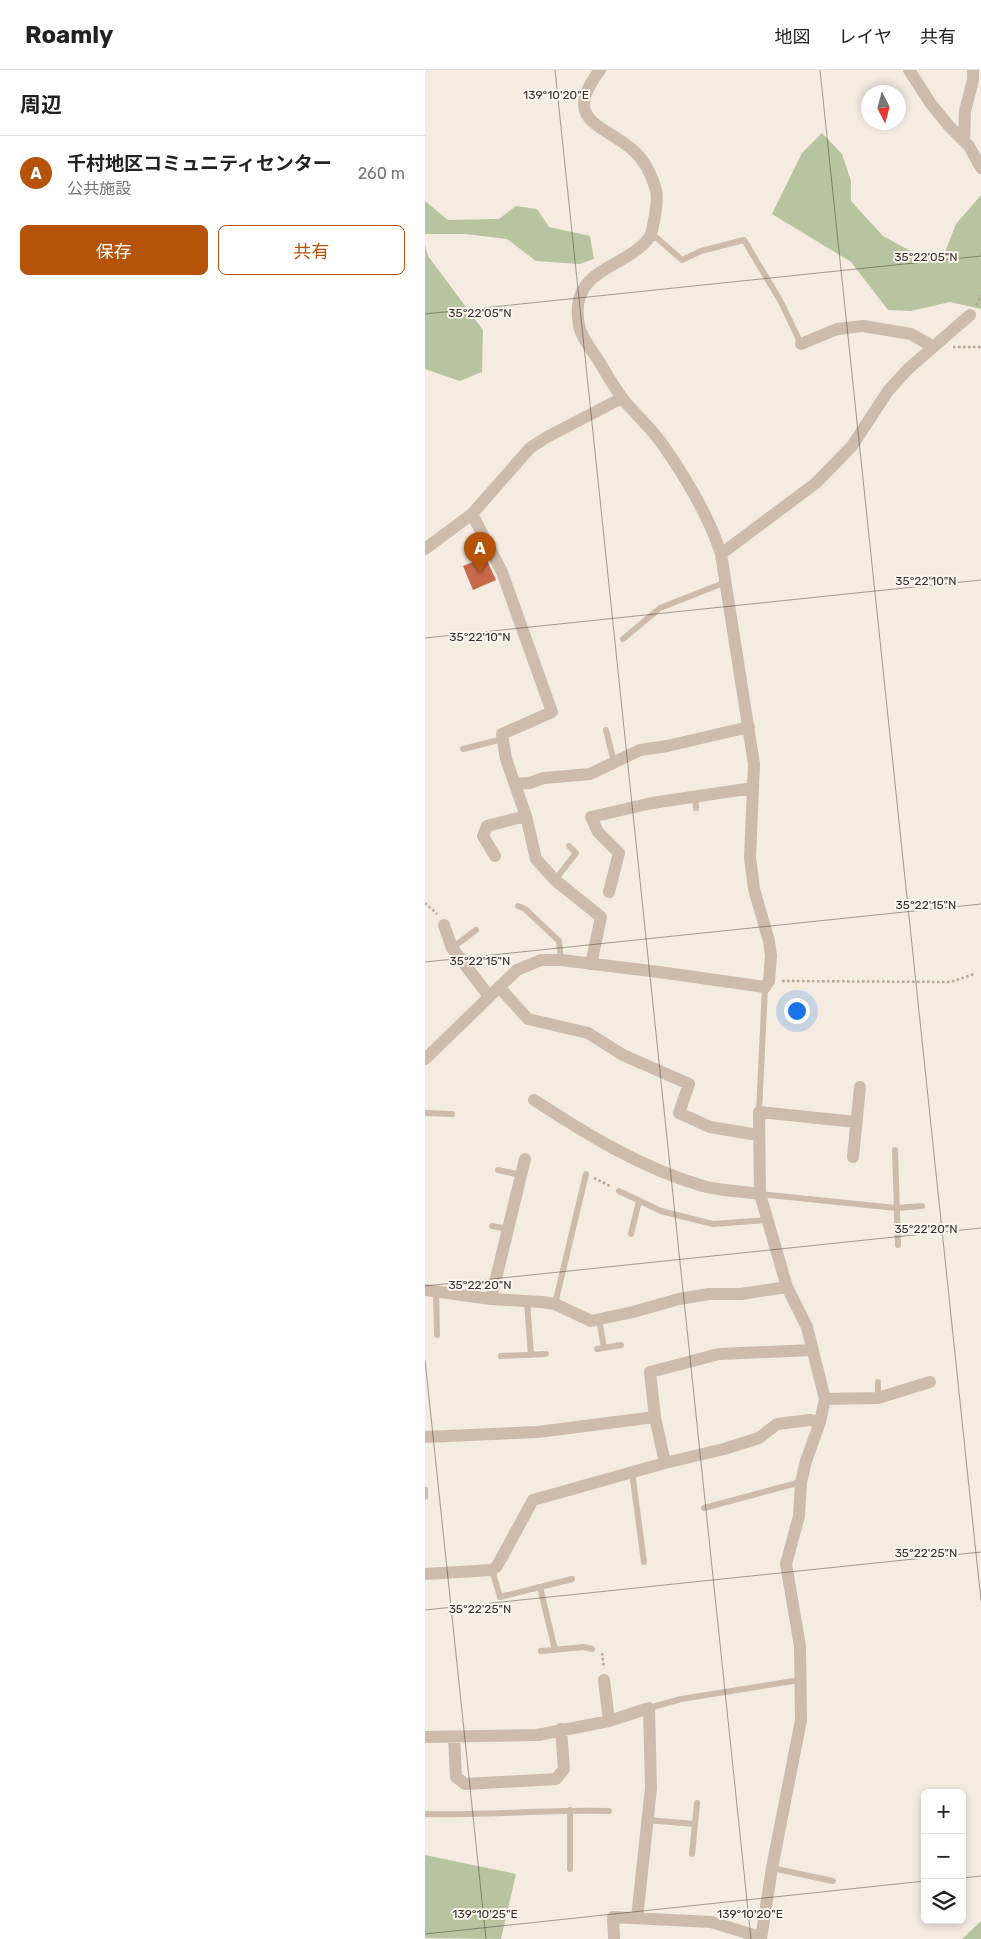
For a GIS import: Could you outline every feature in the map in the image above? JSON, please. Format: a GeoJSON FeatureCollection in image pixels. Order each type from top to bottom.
{"type":"FeatureCollection","features":[{"type":"Feature","properties":{"kind":"street"},"geometry":{"type":"LineString","coordinates":[[425,1059],[517,970],[541,960],[561,960],[767,984],[769,941],[754,889],[751,858],[754,764],[721,554],[713,528],[662,444],[622,398],[584,339],[579,325],[578,300],[592,276],[634,250],[650,237],[656,211],[657,191],[646,165],[634,151],[592,123],[585,107],[585,95],[590,83],[600,70]]}},
{"type":"Feature","properties":{"kind":"street"},"geometry":{"type":"LineString","coordinates":[[909,70],[931,104],[965,141],[981,168]]}},
{"type":"Feature","properties":{"kind":"street"},"geometry":{"type":"LineString","coordinates":[[965,141],[965,111],[973,80],[973,70]]}},
{"type":"Feature","properties":{"kind":"street"},"geometry":{"type":"LineString","coordinates":[[721,554],[817,483],[852,446],[888,391],[931,348],[970,315]]}},
{"type":"Feature","properties":{"kind":"street"},"geometry":{"type":"LineString","coordinates":[[801,344],[837,329],[863,326],[911,334],[931,348]]}},
{"type":"Feature","properties":{"kind":"street"},"geometry":{"type":"LineString","coordinates":[[425,549],[472,514],[531,448],[547,437],[622,398]]}},
{"type":"Feature","properties":{"kind":"street"},"geometry":{"type":"LineString","coordinates":[[472,514],[502,572],[552,712],[502,734],[507,759],[526,816],[536,859],[555,880],[601,917],[591,964]]}},
{"type":"Feature","properties":{"kind":"street"},"geometry":{"type":"LineString","coordinates":[[515,784],[529,783],[544,778],[590,774],[615,764],[640,750],[667,746],[749,727]]}},
{"type":"Feature","properties":{"kind":"street"},"geometry":{"type":"LineString","coordinates":[[609,892],[619,853],[598,832],[591,817],[652,802],[696,802],[753,788]]}},
{"type":"Feature","properties":{"kind":"street"},"geometry":{"type":"LineString","coordinates":[[488,851],[483,836],[487,826],[526,816]]}},
{"type":"Feature","properties":{"kind":"street"},"geometry":{"type":"LineString","coordinates":[[444,925],[452,948],[489,996]]}},
{"type":"Feature","properties":{"kind":"street"},"geometry":{"type":"LineString","coordinates":[[499,987],[528,1020],[588,1034],[623,1055],[689,1084],[679,1113],[710,1127],[758,1135]]}},
{"type":"Feature","properties":{"kind":"street"},"geometry":{"type":"LineString","coordinates":[[853,1156],[860,1087]]}},
{"type":"Feature","properties":{"kind":"street"},"geometry":{"type":"LineString","coordinates":[[534,1100],[592,1138],[661,1170],[705,1186],[760,1194]]}},
{"type":"Feature","properties":{"kind":"street"},"geometry":{"type":"LineString","coordinates":[[613,1939],[613,1917],[711,1922],[761,1938],[772,1868],[801,1720],[802,1680],[800,1646],[786,1564],[799,1516],[801,1482],[806,1460],[820,1422],[825,1399],[807,1327],[787,1287],[760,1194],[759,1112],[857,1122]]}},
{"type":"Feature","properties":{"kind":"street"},"geometry":{"type":"LineString","coordinates":[[491,1299],[525,1159]]}},
{"type":"Feature","properties":{"kind":"street"},"geometry":{"type":"LineString","coordinates":[[430,1290],[491,1299],[555,1304],[591,1320],[633,1312],[679,1299],[709,1294],[741,1294],[787,1287]]}},
{"type":"Feature","properties":{"kind":"street"},"geometry":{"type":"LineString","coordinates":[[665,1462],[655,1417],[650,1372],[719,1354],[813,1350]]}},
{"type":"Feature","properties":{"kind":"street"},"geometry":{"type":"LineString","coordinates":[[825,1399],[878,1398],[930,1382]]}},
{"type":"Feature","properties":{"kind":"street"},"geometry":{"type":"LineString","coordinates":[[425,1437],[538,1432],[655,1417]]}},
{"type":"Feature","properties":{"kind":"street"},"geometry":{"type":"LineString","coordinates":[[425,1574],[492,1570],[497,1566],[533,1500],[665,1462],[724,1449],[759,1438],[777,1424],[810,1420],[820,1422]]}},
{"type":"Feature","properties":{"kind":"street"},"geometry":{"type":"LineString","coordinates":[[604,1680],[609,1721]]}},
{"type":"Feature","properties":{"kind":"street"},"geometry":{"type":"LineString","coordinates":[[425,1737],[538,1735],[609,1721],[649,1708],[651,1788],[637,1918]]}},
{"type":"Feature","properties":{"kind":"street"},"geometry":{"type":"LineString","coordinates":[[454,1737],[456,1777],[465,1784],[556,1779],[563,1769],[561,1729]]}},
{"type":"Feature","properties":{"kind":"lane"},"geometry":{"type":"LineString","coordinates":[[650,237],[657,238],[682,260],[701,252],[744,240],[781,302],[801,344]]}},
{"type":"Feature","properties":{"kind":"lane"},"geometry":{"type":"LineString","coordinates":[[623,639],[660,608],[726,582]]}},
{"type":"Feature","properties":{"kind":"lane"},"geometry":{"type":"LineString","coordinates":[[606,730],[615,764]]}},
{"type":"Feature","properties":{"kind":"lane"},"geometry":{"type":"LineString","coordinates":[[463,749],[503,739]]}},
{"type":"Feature","properties":{"kind":"lane"},"geometry":{"type":"LineString","coordinates":[[555,880],[576,853],[569,846]]}},
{"type":"Feature","properties":{"kind":"lane"},"geometry":{"type":"LineString","coordinates":[[518,906],[535,917],[559,941],[561,960]]}},
{"type":"Feature","properties":{"kind":"lane"},"geometry":{"type":"LineString","coordinates":[[535,917],[542,912]]}},
{"type":"Feature","properties":{"kind":"lane"},"geometry":{"type":"LineString","coordinates":[[452,948],[476,930]]}},
{"type":"Feature","properties":{"kind":"lane"},"geometry":{"type":"LineString","coordinates":[[759,1112],[767,984]]}},
{"type":"Feature","properties":{"kind":"lane"},"geometry":{"type":"LineString","coordinates":[[425,1113],[452,1114]]}},
{"type":"Feature","properties":{"kind":"lane"},"geometry":{"type":"LineString","coordinates":[[895,1150],[895,1208],[898,1245]]}},
{"type":"Feature","properties":{"kind":"lane"},"geometry":{"type":"LineString","coordinates":[[498,1170],[521,1175]]}},
{"type":"Feature","properties":{"kind":"lane"},"geometry":{"type":"LineString","coordinates":[[555,1304],[586,1174]]}},
{"type":"Feature","properties":{"kind":"lane"},"geometry":{"type":"LineString","coordinates":[[619,1191],[661,1211],[713,1224],[767,1220]]}},
{"type":"Feature","properties":{"kind":"lane"},"geometry":{"type":"LineString","coordinates":[[760,1194],[895,1208],[922,1206]]}},
{"type":"Feature","properties":{"kind":"lane"},"geometry":{"type":"LineString","coordinates":[[631,1234],[639,1201]]}},
{"type":"Feature","properties":{"kind":"lane"},"geometry":{"type":"LineString","coordinates":[[492,1226],[508,1229]]}},
{"type":"Feature","properties":{"kind":"lane"},"geometry":{"type":"LineString","coordinates":[[430,1290],[437,1335]]}},
{"type":"Feature","properties":{"kind":"lane"},"geometry":{"type":"LineString","coordinates":[[527,1302],[531,1355]]}},
{"type":"Feature","properties":{"kind":"lane"},"geometry":{"type":"LineString","coordinates":[[599,1319],[601,1349],[621,1345]]}},
{"type":"Feature","properties":{"kind":"lane"},"geometry":{"type":"LineString","coordinates":[[501,1356],[545,1354]]}},
{"type":"Feature","properties":{"kind":"lane"},"geometry":{"type":"LineString","coordinates":[[878,1382],[878,1398]]}},
{"type":"Feature","properties":{"kind":"lane"},"geometry":{"type":"LineString","coordinates":[[632,1472],[644,1562]]}},
{"type":"Feature","properties":{"kind":"lane"},"geometry":{"type":"LineString","coordinates":[[704,1508],[801,1482]]}},
{"type":"Feature","properties":{"kind":"lane"},"geometry":{"type":"LineString","coordinates":[[425,1490],[425,1498]]}},
{"type":"Feature","properties":{"kind":"lane"},"geometry":{"type":"LineString","coordinates":[[492,1570],[500,1596],[572,1579]]}},
{"type":"Feature","properties":{"kind":"lane"},"geometry":{"type":"LineString","coordinates":[[540,1587],[555,1650]]}},
{"type":"Feature","properties":{"kind":"lane"},"geometry":{"type":"LineString","coordinates":[[541,1651],[584,1647],[592,1649]]}},
{"type":"Feature","properties":{"kind":"lane"},"geometry":{"type":"LineString","coordinates":[[649,1708],[681,1699],[802,1680]]}},
{"type":"Feature","properties":{"kind":"lane"},"geometry":{"type":"LineString","coordinates":[[692,1854],[697,1804]]}},
{"type":"Feature","properties":{"kind":"lane"},"geometry":{"type":"LineString","coordinates":[[570,1810],[570,1869]]}},
{"type":"Feature","properties":{"kind":"lane"},"geometry":{"type":"LineString","coordinates":[[425,1814],[475,1815],[570,1810],[609,1811]]}},
{"type":"Feature","properties":{"kind":"lane"},"geometry":{"type":"LineString","coordinates":[[647,1820],[695,1824]]}},
{"type":"Feature","properties":{"kind":"lane"},"geometry":{"type":"LineString","coordinates":[[772,1868],[833,1881]]}},
{"type":"Feature","properties":{"kind":"path"},"geometry":{"type":"LineString","coordinates":[[931,348],[981,347]]}},
{"type":"Feature","properties":{"kind":"path"},"geometry":{"type":"LineString","coordinates":[[767,984],[945,983],[962,980],[975,974]]}},
{"type":"Feature","properties":{"kind":"path"},"geometry":{"type":"LineString","coordinates":[[586,1174],[619,1191]]}},
{"type":"Feature","properties":{"kind":"path"},"geometry":{"type":"LineString","coordinates":[[592,1649],[601,1648],[604,1680]]}},
{"type":"Feature","properties":{"kind":"green space"},"geometry":{"type":"Polygon","coordinates":[[[822,133],[842,154],[851,181],[851,201],[883,236],[918,255],[945,252],[956,224],[981,195],[981,309],[950,302],[911,311],[888,310],[851,262],[772,214],[802,153],[822,133]]]}},
{"type":"Feature","properties":{"kind":"green space"},"geometry":{"type":"Polygon","coordinates":[[[425,201],[448,220],[499,219],[516,206],[537,209],[549,227],[590,236],[594,259],[580,264],[536,261],[507,239],[465,234],[425,234],[425,201]]]}},
{"type":"Feature","properties":{"kind":"green space"},"geometry":{"type":"Polygon","coordinates":[[[425,245],[428,256],[483,330],[482,372],[460,381],[425,369],[425,245]]]}},
{"type":"Feature","properties":{"kind":"green space"},"geometry":{"type":"Polygon","coordinates":[[[425,1855],[516,1874],[501,1939],[425,1938],[425,1855]]]}},
{"type":"Feature","properties":{"kind":"green space"},"geometry":{"type":"Polygon","coordinates":[[[981,1921],[981,1939],[962,1939],[981,1921]]]}},
{"type":"Feature","properties":{"kind":"building"},"geometry":{"type":"Polygon","coordinates":[[[483,552],[496,580],[473,590],[463,566],[475,561],[475,556],[483,552]]]}},
{"type":"Feature","properties":{"kind":"place","name":"千村地区コミュニティセンター"},"geometry":{"type":"Point","coordinates":[480,573]}}]}
